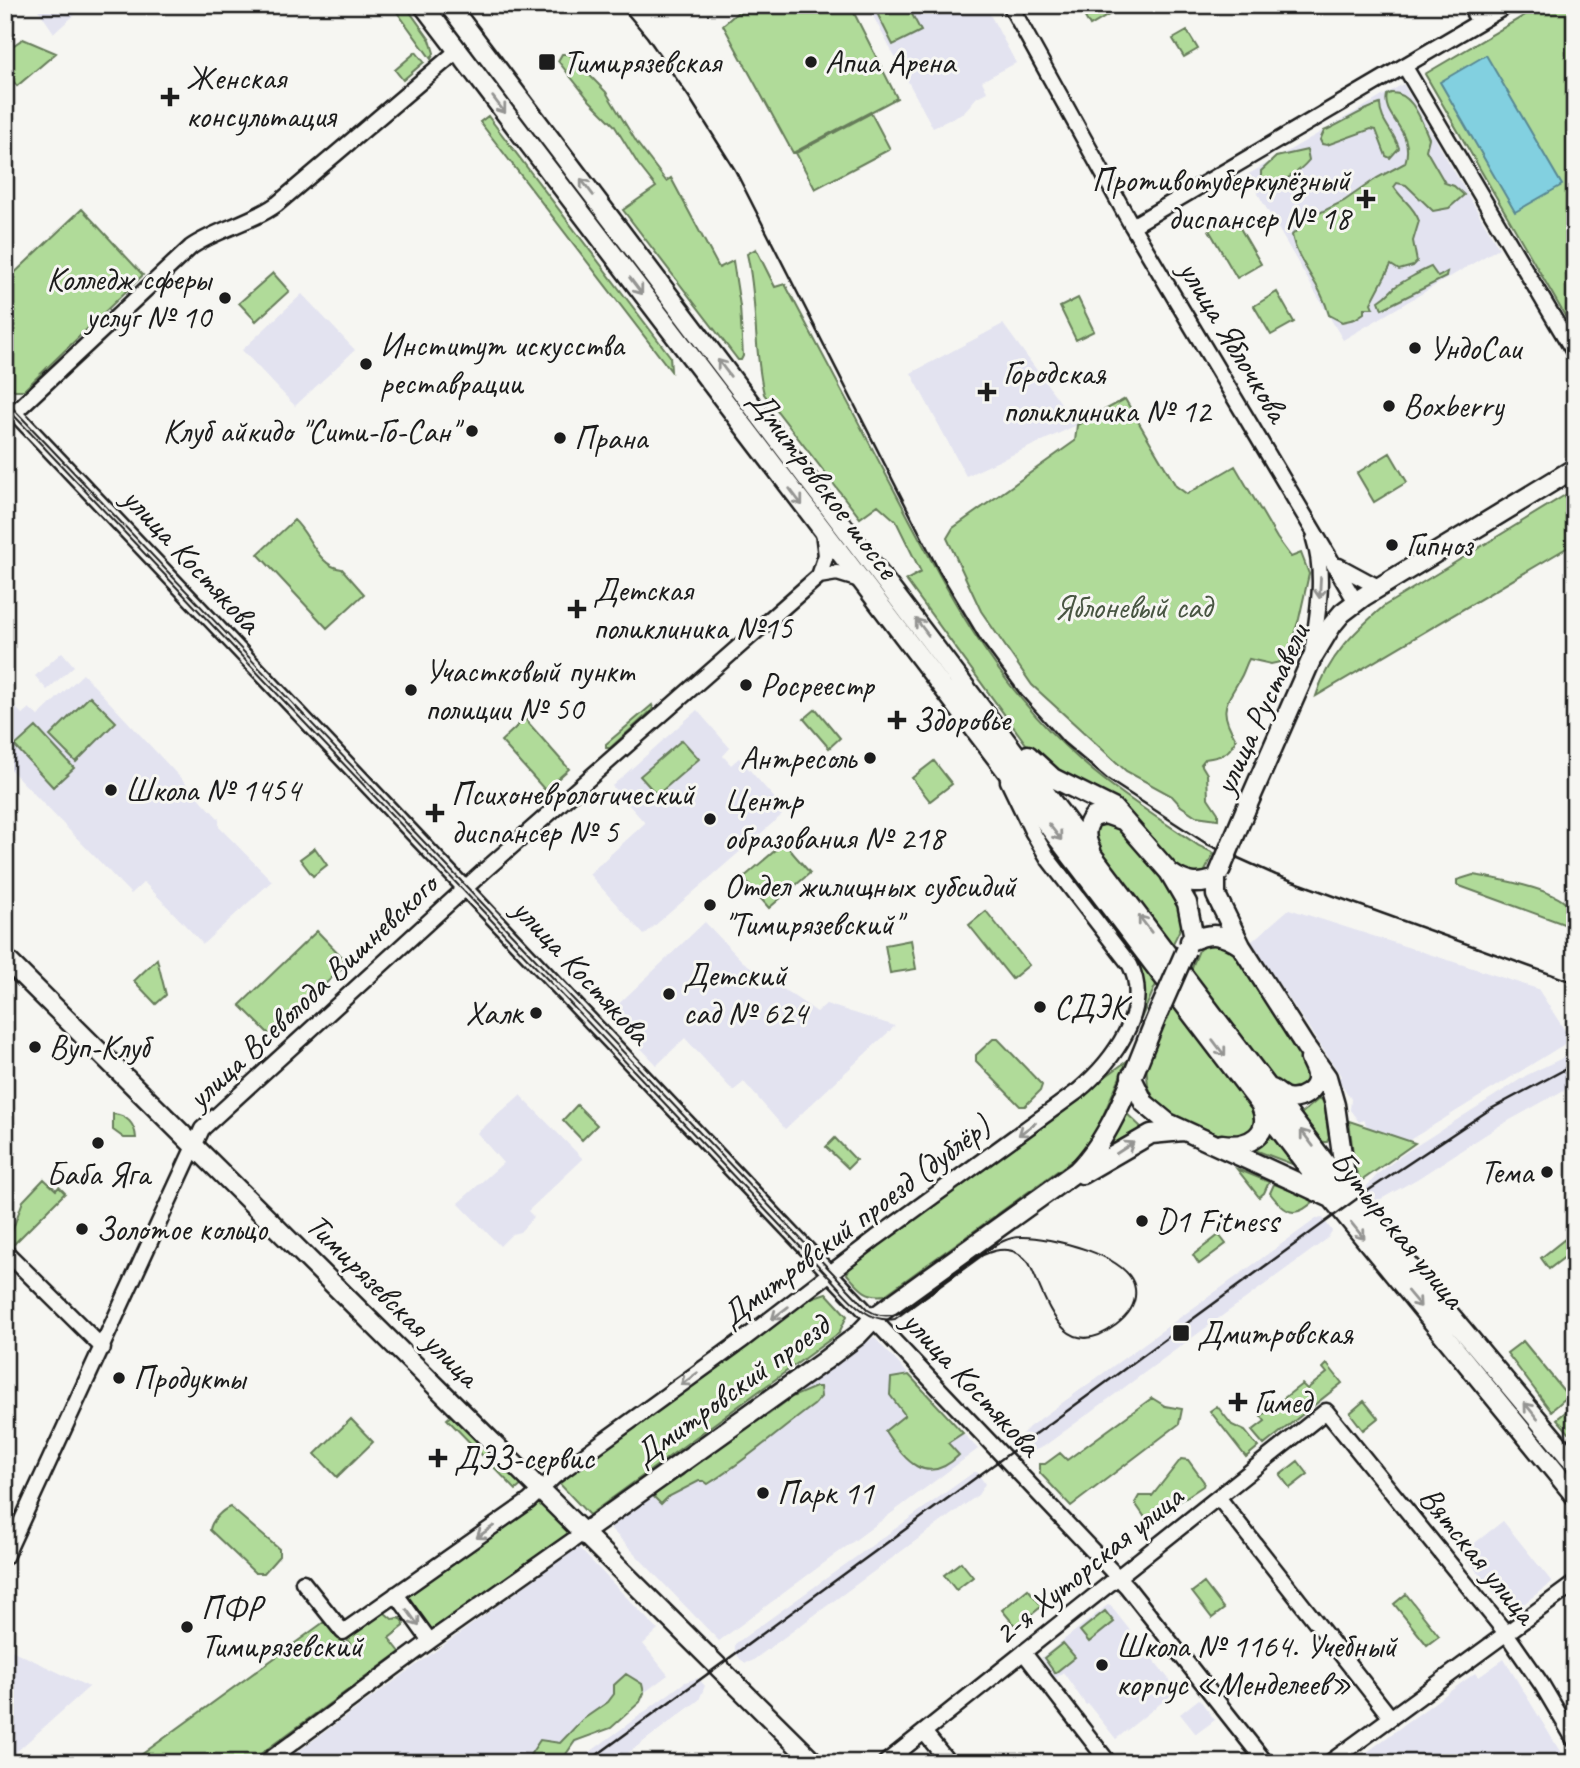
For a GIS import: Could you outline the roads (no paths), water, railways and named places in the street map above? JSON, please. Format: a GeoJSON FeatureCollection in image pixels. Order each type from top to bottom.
{"type":"FeatureCollection","features":[{"type":"Feature","properties":{"kind":"main road","name":"Дмитровское шоссе"},"geometry":{"type":"LineString","coordinates":[[423,5],[1179,996]]}},
{"type":"Feature","properties":{"kind":"main road","name":"Дмитровское шоссе"},"geometry":{"type":"LineString","coordinates":[[449,5],[1186,978]]}},
{"type":"Feature","properties":{"kind":"main road","name":"улица Руставели"},"geometry":{"type":"LineString","coordinates":[[1161,1007],[1312,658],[1327,631],[1342,614],[1378,587],[1575,468]]}},
{"type":"Feature","properties":{"kind":"main road"},"geometry":{"type":"LineString","coordinates":[[999,729],[1053,778],[1113,808],[1169,872],[1187,903],[1190,941],[1216,933],[1241,946]]}},
{"type":"Feature","properties":{"kind":"main road"},"geometry":{"type":"LineString","coordinates":[[1100,865],[1089,846],[1086,834],[1090,821],[1093,817],[1105,814],[1123,820]]}},
{"type":"Feature","properties":{"kind":"main road"},"geometry":{"type":"LineString","coordinates":[[1169,872],[1192,884],[1204,884],[1217,876]]}},
{"type":"Feature","properties":{"kind":"main road"},"geometry":{"type":"LineString","coordinates":[[1131,1076],[1138,1094],[1150,1110],[1185,1131],[1315,1189],[1341,1197],[1332,1091],[1327,1077],[1241,946],[1216,895],[1217,876]]}},
{"type":"Feature","properties":{"kind":"main road","name":"Тимирязевская улица"},"geometry":{"type":"LineString","coordinates":[[5,958],[816,1763]]}},
{"type":"Feature","properties":{"kind":"main road","name":"Бутырская улица"},"geometry":{"type":"LineString","coordinates":[[1186,978],[1264,1093],[1341,1197],[1575,1496]]}},
{"type":"Feature","properties":{"kind":"main road","name":"Бутырская улица"},"geometry":{"type":"LineString","coordinates":[[1179,996],[1264,1093]]}},
{"type":"Feature","properties":{"kind":"main road","name":"Дмитровский проезд"},"geometry":{"type":"LineString","coordinates":[[583,1533],[841,1349],[873,1319],[1077,1171],[1094,1153],[1108,1130],[1161,1007]]}},
{"type":"Feature","properties":{"kind":"main road"},"geometry":{"type":"LineString","coordinates":[[1210,1142],[1236,1146],[1255,1138],[1264,1124],[1264,1093],[1286,1098],[1308,1093],[1316,1082],[1316,1075],[1305,1046]]}},
{"type":"Feature","properties":{"kind":"main road"},"geometry":{"type":"LineString","coordinates":[[1056,1186],[1105,1162],[1151,1134],[1185,1131]]}},
{"type":"Feature","properties":{"kind":"main road","name":"Бутырская улица"},"geometry":{"type":"LineString","coordinates":[[1341,1197],[1575,1464]]}},
{"type":"Feature","properties":{"kind":"street","name":"улица Яблочкова"},"geometry":{"type":"LineString","coordinates":[[1010,5],[1132,226],[1308,521]]}},
{"type":"Feature","properties":{"kind":"street"},"geometry":{"type":"LineString","coordinates":[[1469,5],[1479,22]]}},
{"type":"Feature","properties":{"kind":"street"},"geometry":{"type":"LineString","coordinates":[[1132,226],[1508,5]]}},
{"type":"Feature","properties":{"kind":"street"},"geometry":{"type":"LineString","coordinates":[[10,408],[191,247],[277,204],[457,51]]}},
{"type":"Feature","properties":{"kind":"street"},"geometry":{"type":"LineString","coordinates":[[1405,67],[1575,354]]}},
{"type":"Feature","properties":{"kind":"street","name":"улица Костякова"},"geometry":{"type":"LineString","coordinates":[[10,408],[1117,1578],[1266,1763]]}},
{"type":"Feature","properties":{"kind":"street"},"geometry":{"type":"LineString","coordinates":[[1308,521],[1356,602]]}},
{"type":"Feature","properties":{"kind":"street"},"geometry":{"type":"LineString","coordinates":[[1308,521],[1317,549],[1321,586],[1312,658]]}},
{"type":"Feature","properties":{"kind":"street"},"geometry":{"type":"LineString","coordinates":[[827,537],[837,546],[845,544],[849,538],[847,529]]}},
{"type":"Feature","properties":{"kind":"street"},"geometry":{"type":"LineString","coordinates":[[827,537],[826,555],[819,576],[837,573],[860,580]]}},
{"type":"Feature","properties":{"kind":"street"},"geometry":{"type":"LineString","coordinates":[[1335,563],[1378,587]]}},
{"type":"Feature","properties":{"kind":"street","name":"улица Всеволода Вишневского"},"geometry":{"type":"LineString","coordinates":[[5,1557],[205,1125],[464,889],[819,576]]}},
{"type":"Feature","properties":{"kind":"street","name":"Дмитровский проезд (дублёр)"},"geometry":{"type":"LineString","coordinates":[[303,1582],[343,1632],[528,1501],[555,1476],[1082,1088],[1120,1042],[1138,1002],[1138,984],[1129,965],[1049,860],[1032,831],[998,759]]}},
{"type":"Feature","properties":{"kind":"street"},"geometry":{"type":"LineString","coordinates":[[5,1251],[103,1348]]}},
{"type":"Feature","properties":{"kind":"street","name":"2-я Хуторская улица"},"geometry":{"type":"LineString","coordinates":[[885,1763],[1326,1412]]}},
{"type":"Feature","properties":{"kind":"street","name":"Вятская улица"},"geometry":{"type":"LineString","coordinates":[[1326,1412],[1506,1633],[1542,1685],[1575,1741]]}},
{"type":"Feature","properties":{"kind":"street"},"geometry":{"type":"LineString","coordinates":[[1218,1497],[1391,1718]]}},
{"type":"Feature","properties":{"kind":"street","name":"Дмитровский проезд"},"geometry":{"type":"LineString","coordinates":[[265,1763],[430,1641],[583,1533]]}},
{"type":"Feature","properties":{"kind":"street"},"geometry":{"type":"LineString","coordinates":[[1329,1763],[1575,1583]]}},
{"type":"Feature","properties":{"kind":"street"},"geometry":{"type":"LineString","coordinates":[[396,1594],[430,1641]]}},
{"type":"Feature","properties":{"kind":"street"},"geometry":{"type":"LineString","coordinates":[[1024,1653],[1109,1763]]}},
{"type":"Feature","properties":{"kind":"street"},"geometry":{"type":"LineString","coordinates":[[924,1732],[949,1763]]}},
{"type":"Feature","properties":{"kind":"water"},"geometry":{"type":"Polygon","coordinates":[[[1486,55],[1562,185],[1515,212],[1440,82],[1486,55]]]}},
{"type":"Feature","properties":{"kind":"tram line"},"geometry":{"type":"LineString","coordinates":[[5,400],[868,1310],[885,1316],[902,1312],[986,1251],[1006,1240],[1020,1237],[1068,1244],[1105,1257],[1119,1266],[1130,1277],[1135,1289],[1135,1300],[1128,1314],[1097,1336],[1082,1338],[1069,1333],[1050,1310],[1029,1263],[1019,1254],[1008,1250],[983,1255],[895,1319],[875,1317],[857,1306],[5,406]]}},
{"type":"Feature","properties":{"kind":"railway"},"geometry":{"type":"LineString","coordinates":[[620,5],[647,37],[689,97],[735,170],[939,571],[981,641],[1021,695],[1064,743],[1107,779],[1207,844],[1276,875],[1575,983]]}},
{"type":"Feature","properties":{"kind":"railway"},"geometry":{"type":"LineString","coordinates":[[586,1763],[1369,1190],[1489,1110],[1575,1064]]}},
{"type":"Feature","properties":{"kind":"place","name":"Тимирязевская"},"geometry":{"type":"Point","coordinates":[547,62]}},
{"type":"Feature","properties":{"kind":"place","name":"Апиа Арена"},"geometry":{"type":"Point","coordinates":[811,62]}},
{"type":"Feature","properties":{"kind":"place","name":"Женская консультация"},"geometry":{"type":"Point","coordinates":[170,97]}},
{"type":"Feature","properties":{"kind":"place","name":"Противотуберкулёзный диспансер № 18"},"geometry":{"type":"Point","coordinates":[1366,199]}},
{"type":"Feature","properties":{"kind":"place","name":"Колледж сферы услуг № 10"},"geometry":{"type":"Point","coordinates":[225,298]}},
{"type":"Feature","properties":{"kind":"place","name":"УндоСаи"},"geometry":{"type":"Point","coordinates":[1415,348]}},
{"type":"Feature","properties":{"kind":"place","name":"Институт искусства реставрации"},"geometry":{"type":"Point","coordinates":[366,364]}},
{"type":"Feature","properties":{"kind":"place","name":"Городская поликлиника № 12"},"geometry":{"type":"Point","coordinates":[987,392]}},
{"type":"Feature","properties":{"kind":"place","name":"Boxberry"},"geometry":{"type":"Point","coordinates":[1389,406]}},
{"type":"Feature","properties":{"kind":"place","name":"Клуб айкидо \"Сити-Го-Сан\""},"geometry":{"type":"Point","coordinates":[472,431]}},
{"type":"Feature","properties":{"kind":"place","name":"Прана"},"geometry":{"type":"Point","coordinates":[560,438]}},
{"type":"Feature","properties":{"kind":"place","name":"Гипноз"},"geometry":{"type":"Point","coordinates":[1392,545]}},
{"type":"Feature","properties":{"kind":"place","name":"Детская поликлиника №15"},"geometry":{"type":"Point","coordinates":[577,609]}},
{"type":"Feature","properties":{"kind":"place","name":"Росреестр"},"geometry":{"type":"Point","coordinates":[746,685]}},
{"type":"Feature","properties":{"kind":"place","name":"Участковый пункт полиции № 50"},"geometry":{"type":"Point","coordinates":[411,690]}},
{"type":"Feature","properties":{"kind":"place","name":"Здоровье"},"geometry":{"type":"Point","coordinates":[897,720]}},
{"type":"Feature","properties":{"kind":"place","name":"Антресоль"},"geometry":{"type":"Point","coordinates":[870,758]}},
{"type":"Feature","properties":{"kind":"place","name":"Школа № 1454"},"geometry":{"type":"Point","coordinates":[111,790]}},
{"type":"Feature","properties":{"kind":"place","name":"Психоневрологический диспансер № 5"},"geometry":{"type":"Point","coordinates":[435,813]}},
{"type":"Feature","properties":{"kind":"place","name":"Центр образования № 218"},"geometry":{"type":"Point","coordinates":[710,819]}},
{"type":"Feature","properties":{"kind":"place","name":"Отдел жилищных субсидий \"Тимирязевский\""},"geometry":{"type":"Point","coordinates":[710,905]}},
{"type":"Feature","properties":{"kind":"place","name":"Детский сад № 624"},"geometry":{"type":"Point","coordinates":[669,994]}},
{"type":"Feature","properties":{"kind":"place","name":"СДЭК"},"geometry":{"type":"Point","coordinates":[1040,1007]}},
{"type":"Feature","properties":{"kind":"place","name":"Халк"},"geometry":{"type":"Point","coordinates":[536,1013]}},
{"type":"Feature","properties":{"kind":"place","name":"Вуп-Клуб"},"geometry":{"type":"Point","coordinates":[35,1047]}},
{"type":"Feature","properties":{"kind":"place","name":"Баба Яга"},"geometry":{"type":"Point","coordinates":[98,1143]}},
{"type":"Feature","properties":{"kind":"place","name":"Тема"},"geometry":{"type":"Point","coordinates":[1547,1172]}},
{"type":"Feature","properties":{"kind":"place","name":"D1 Fitness"},"geometry":{"type":"Point","coordinates":[1142,1221]}},
{"type":"Feature","properties":{"kind":"place","name":"Золотое кольцо"},"geometry":{"type":"Point","coordinates":[82,1229]}},
{"type":"Feature","properties":{"kind":"place","name":"Дмитровская"},"geometry":{"type":"Point","coordinates":[1181,1333]}},
{"type":"Feature","properties":{"kind":"place","name":"Продукты"},"geometry":{"type":"Point","coordinates":[119,1378]}},
{"type":"Feature","properties":{"kind":"place","name":"Гимед"},"geometry":{"type":"Point","coordinates":[1238,1402]}},
{"type":"Feature","properties":{"kind":"place","name":"ДЭЗ-сервис"},"geometry":{"type":"Point","coordinates":[438,1458]}},
{"type":"Feature","properties":{"kind":"place","name":"Парк 11"},"geometry":{"type":"Point","coordinates":[763,1493]}},
{"type":"Feature","properties":{"kind":"place","name":"ПФР Тимирязевский"},"geometry":{"type":"Point","coordinates":[187,1627]}},
{"type":"Feature","properties":{"kind":"place","name":"Школа № 1164. Учебный корпус «Менделеев»"},"geometry":{"type":"Point","coordinates":[1102,1665]}},
{"type":"Feature","properties":{"kind":"park label","name":"Яблоневый сад"},"geometry":{"type":"Point","coordinates":[1133,607]}}]}
